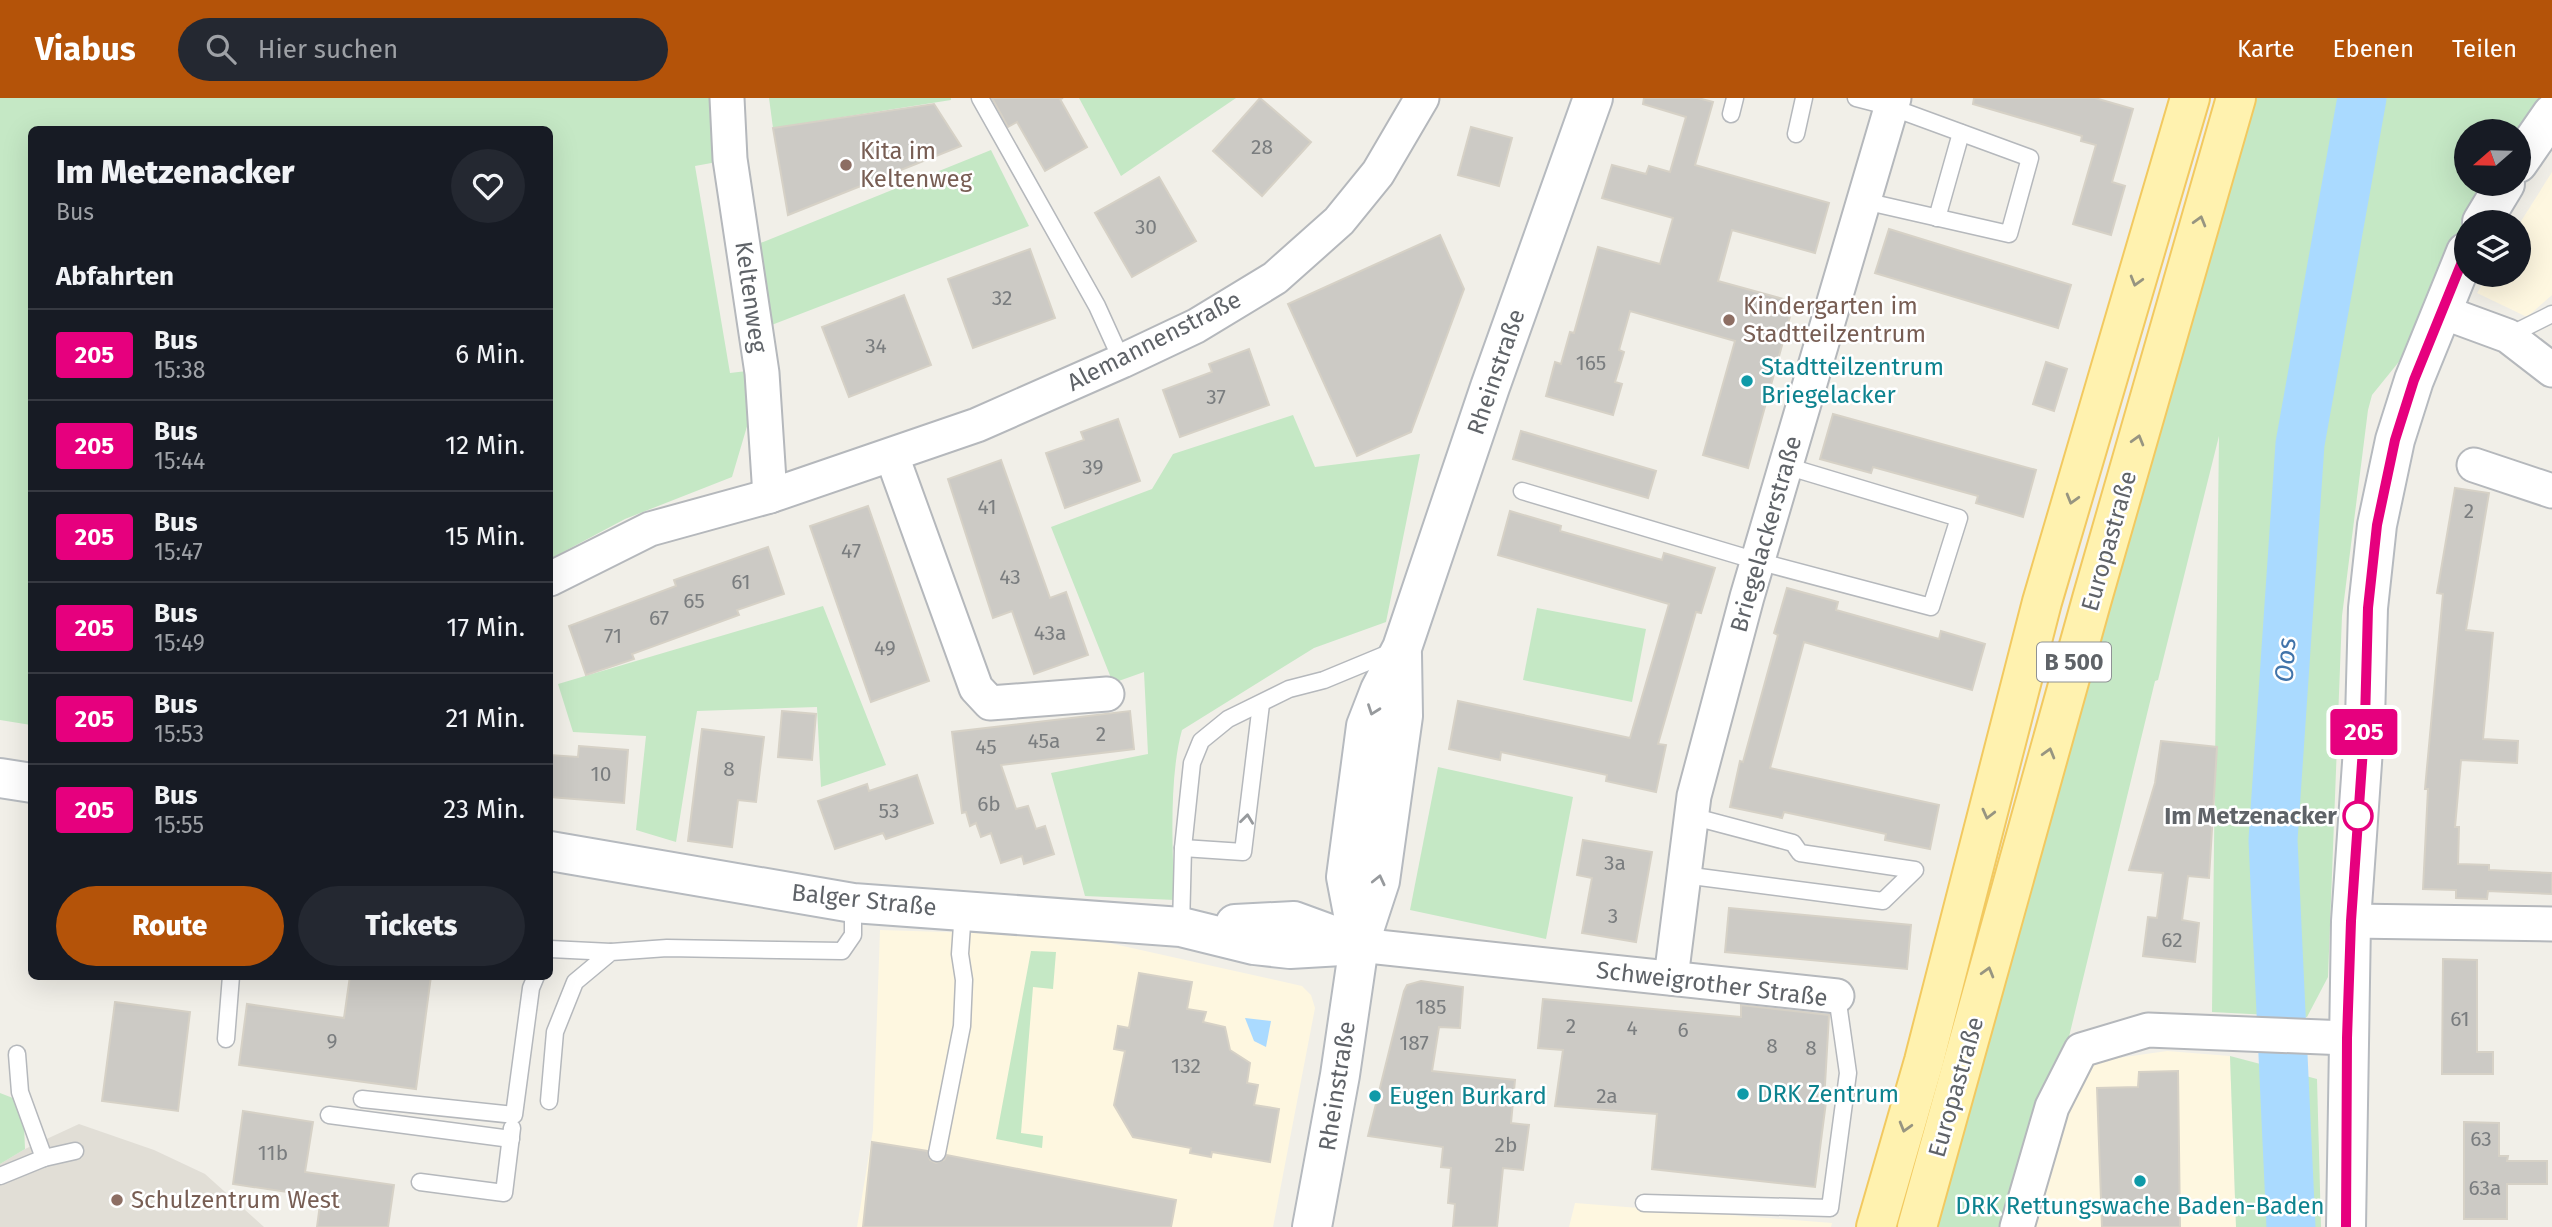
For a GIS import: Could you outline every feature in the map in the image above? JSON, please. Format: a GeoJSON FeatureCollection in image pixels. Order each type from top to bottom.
{"type":"FeatureCollection","features":[{"type":"Feature","properties":{"kind":"main road","name":"Europastraße"},"geometry":{"type":"LineString","coordinates":[[1876,1227],[1924,1061],[2042,601],[2190,98]]}},
{"type":"Feature","properties":{"kind":"main road","name":"Europastraße"},"geometry":{"type":"LineString","coordinates":[[1917,1227],[2088,612],[2236,98]]}},
{"type":"Feature","properties":{"kind":"street","name":"Keltenweg"},"geometry":{"type":"LineString","coordinates":[[727,98],[730,159],[762,373],[770,496]]}},
{"type":"Feature","properties":{"kind":"street","name":"Alemannenstraße"},"geometry":{"type":"LineString","coordinates":[[553,578],[650,529],[770,496],[977,425],[1196,326],[1275,278],[1339,221],[1378,173],[1422,98]]}},
{"type":"Feature","properties":{"kind":"street","name":"Rheinstraße"},"geometry":{"type":"LineString","coordinates":[[1312,1227],[1340,1075],[1359,945],[1346,877],[1366,726],[1380,690],[1402,648],[1490,387],[1593,98]]}},
{"type":"Feature","properties":{"kind":"street","name":"Briegelackerstraße"},"geometry":{"type":"LineString","coordinates":[[1671,978],[1694,796],[1757,561],[1892,102]]}},
{"type":"Feature","properties":{"kind":"street"},"geometry":{"type":"LineString","coordinates":[[2531,144],[2552,114]]}},
{"type":"Feature","properties":{"kind":"street"},"geometry":{"type":"LineString","coordinates":[[2346,1227],[2351,921],[2365,720],[2368,608],[2377,525],[2395,440],[2440,311],[2454,279]]}},
{"type":"Feature","properties":{"kind":"street"},"geometry":{"type":"LineString","coordinates":[[2440,311],[2508,336],[2552,370]]}},
{"type":"Feature","properties":{"kind":"street"},"geometry":{"type":"LineString","coordinates":[[892,456],[976,688],[990,703],[1107,694]]}},
{"type":"Feature","properties":{"kind":"street"},"geometry":{"type":"LineString","coordinates":[[2474,465],[2552,491]]}},
{"type":"Feature","properties":{"kind":"street"},"geometry":{"type":"LineString","coordinates":[[0,778],[28,782]]}},
{"type":"Feature","properties":{"kind":"street","name":"Balger Straße"},"geometry":{"type":"LineString","coordinates":[[553,852],[853,903],[1181,928],[1290,949],[1359,945]]}},
{"type":"Feature","properties":{"kind":"street"},"geometry":{"type":"LineString","coordinates":[[2351,921],[2552,924]]}},
{"type":"Feature","properties":{"kind":"street","name":"Schweigrother Straße"},"geometry":{"type":"LineString","coordinates":[[1359,945],[1837,996]]}},
{"type":"Feature","properties":{"kind":"street"},"geometry":{"type":"LineString","coordinates":[[2017,1227],[2052,1107],[2081,1051],[2148,1030],[2347,1038]]}},
{"type":"Feature","properties":{"kind":"lane"},"geometry":{"type":"LineString","coordinates":[[980,98],[1097,306],[1122,361]]}},
{"type":"Feature","properties":{"kind":"lane"},"geometry":{"type":"LineString","coordinates":[[1731,114],[1735,98]]}},
{"type":"Feature","properties":{"kind":"lane"},"geometry":{"type":"LineString","coordinates":[[1796,134],[1804,98]]}},
{"type":"Feature","properties":{"kind":"lane"},"geometry":{"type":"LineString","coordinates":[[1856,98],[1892,102],[2031,158],[2010,234],[1864,201]]}},
{"type":"Feature","properties":{"kind":"lane"},"geometry":{"type":"LineString","coordinates":[[1937,218],[1961,132]]}},
{"type":"Feature","properties":{"kind":"lane"},"geometry":{"type":"LineString","coordinates":[[2508,336],[2552,314]]}},
{"type":"Feature","properties":{"kind":"lane"},"geometry":{"type":"LineString","coordinates":[[1522,491],[1757,561],[1931,607],[1959,518],[1786,466]]}},
{"type":"Feature","properties":{"kind":"lane"},"geometry":{"type":"LineString","coordinates":[[1181,928],[1183,848],[1192,763],[1201,741],[1228,719],[1289,689],[1324,680],[1402,648]]}},
{"type":"Feature","properties":{"kind":"lane"},"geometry":{"type":"LineString","coordinates":[[1183,848],[1243,852],[1261,704]]}},
{"type":"Feature","properties":{"kind":"lane"},"geometry":{"type":"LineString","coordinates":[[1684,874],[1883,901],[1916,870],[1800,853],[1793,843],[1691,816]]}},
{"type":"Feature","properties":{"kind":"lane"},"geometry":{"type":"LineString","coordinates":[[553,949],[611,952],[667,948],[842,951],[853,935],[853,903]]}},
{"type":"Feature","properties":{"kind":"lane"},"geometry":{"type":"LineString","coordinates":[[937,1153],[962,1026],[964,980],[960,954],[963,910]]}},
{"type":"Feature","properties":{"kind":"lane"},"geometry":{"type":"LineString","coordinates":[[549,1101],[555,1032],[575,982],[611,952]]}},
{"type":"Feature","properties":{"kind":"lane"},"geometry":{"type":"LineString","coordinates":[[226,1039],[231,980]]}},
{"type":"Feature","properties":{"kind":"lane"},"geometry":{"type":"LineString","coordinates":[[420,1182],[504,1193],[531,988],[534,980]]}},
{"type":"Feature","properties":{"kind":"lane","name":"Schweigrother Straße"},"geometry":{"type":"LineString","coordinates":[[1644,1203],[1830,1208],[1848,1073],[1837,996]]}},
{"type":"Feature","properties":{"kind":"lane"},"geometry":{"type":"LineString","coordinates":[[17,1054],[20,1091],[44,1158]]}},
{"type":"Feature","properties":{"kind":"lane"},"geometry":{"type":"LineString","coordinates":[[362,1099],[514,1115]]}},
{"type":"Feature","properties":{"kind":"lane"},"geometry":{"type":"LineString","coordinates":[[329,1115],[511,1139]]}},
{"type":"Feature","properties":{"kind":"lane"},"geometry":{"type":"LineString","coordinates":[[0,1176],[44,1158],[75,1151]]}},
{"type":"Feature","properties":{"kind":"shaded area"},"geometry":{"type":"Polygon","coordinates":[[[2552,172],[2552,295],[2527,317],[2477,293],[2481,287],[2531,287],[2531,210],[2528,210],[2552,172]]]}},
{"type":"Feature","properties":{"kind":"shaded area"},"geometry":{"type":"Polygon","coordinates":[[[880,930],[1078,936],[1302,986],[1311,995],[1315,1008],[1273,1227],[857,1227],[873,1130],[880,930]]]}},
{"type":"Feature","properties":{"kind":"shaded area"},"geometry":{"type":"Polygon","coordinates":[[[2167,1051],[2230,1056],[2236,1227],[2018,1227],[2061,1066],[2167,1051]]]}},
{"type":"Feature","properties":{"kind":"shaded area","name":"Schulzentrum West"},"geometry":{"type":"Polygon","coordinates":[[[79,1124],[154,1150],[205,1174],[264,1227],[0,1227],[0,1164],[79,1124]]]}},
{"type":"Feature","properties":{"kind":"shaded area"},"geometry":{"type":"Polygon","coordinates":[[[1575,1203],[1832,1223],[1831,1227],[1569,1227],[1575,1203]]]}},
{"type":"Feature","properties":{"kind":"green space"},"geometry":{"type":"Polygon","coordinates":[[[0,98],[713,98],[717,162],[695,166],[730,373],[747,371],[748,423],[732,477],[625,519],[553,557],[553,126],[28,126],[28,725],[0,720],[0,98]]]}},
{"type":"Feature","properties":{"kind":"green space"},"geometry":{"type":"Polygon","coordinates":[[[769,98],[951,98],[951,100],[773,128],[769,98]]]}},
{"type":"Feature","properties":{"kind":"green space"},"geometry":{"type":"Polygon","coordinates":[[[1079,98],[1236,98],[1121,176],[1079,98]]]}},
{"type":"Feature","properties":{"kind":"green space"},"geometry":{"type":"Polygon","coordinates":[[[2249,98],[2552,98],[2530,119],[2454,119],[2454,196],[2493,196],[2478,210],[2454,210],[2454,279],[2440,311],[2372,395],[2368,410],[2342,616],[2328,977],[2307,1017],[2212,1012],[2219,436],[2158,680],[2155,681],[2052,1107],[2017,1227],[1931,1227],[2249,98]]]}},
{"type":"Feature","properties":{"kind":"green space"},"geometry":{"type":"Polygon","coordinates":[[[991,150],[1029,226],[769,326],[758,244],[991,150]]]}},
{"type":"Feature","properties":{"kind":"green space"},"geometry":{"type":"Polygon","coordinates":[[[1293,415],[1315,467],[1420,454],[1386,622],[1314,648],[1182,730],[1173,791],[1175,900],[1085,896],[1051,773],[1148,754],[1144,672],[1113,683],[1051,527],[1152,489],[1173,454],[1293,415]]]}},
{"type":"Feature","properties":{"kind":"green space"},"geometry":{"type":"Polygon","coordinates":[[[823,606],[886,765],[821,787],[817,707],[697,711],[676,842],[636,830],[646,736],[573,732],[558,684],[823,606]]]}},
{"type":"Feature","properties":{"kind":"green space"},"geometry":{"type":"Polygon","coordinates":[[[1537,608],[1646,629],[1632,702],[1523,680],[1537,608]]]}},
{"type":"Feature","properties":{"kind":"green space"},"geometry":{"type":"Polygon","coordinates":[[[1438,767],[1573,797],[1546,939],[1410,910],[1438,767]]]}},
{"type":"Feature","properties":{"kind":"green space"},"geometry":{"type":"Polygon","coordinates":[[[1031,951],[1056,952],[1053,989],[1033,987],[1021,1133],[1043,1136],[1042,1148],[996,1139],[1031,951]]]}},
{"type":"Feature","properties":{"kind":"green space"},"geometry":{"type":"Polygon","coordinates":[[[2230,1056],[2317,1079],[2321,1227],[2236,1227],[2230,1056]]]}},
{"type":"Feature","properties":{"kind":"green space"},"geometry":{"type":"Polygon","coordinates":[[[0,1093],[23,1102],[25,1149],[0,1164],[0,1093]]]}},
{"type":"Feature","properties":{"kind":"water"},"geometry":{"type":"Polygon","coordinates":[[[1245,1018],[1271,1021],[1266,1047],[1254,1041],[1245,1018]]]}},
{"type":"Feature","properties":{"kind":"building"},"geometry":{"type":"Polygon","coordinates":[[[992,98],[1063,98],[1060,99],[1087,147],[1045,171],[1017,122],[1008,127],[992,98]]]}},
{"type":"Feature","properties":{"kind":"building"},"geometry":{"type":"Polygon","coordinates":[[[1260,98],[1311,142],[1262,196],[1213,151],[1260,98]]]}},
{"type":"Feature","properties":{"kind":"building"},"geometry":{"type":"Polygon","coordinates":[[[1644,98],[1698,98],[1713,102],[1695,165],[1829,203],[1815,253],[1732,230],[1718,281],[1794,302],[1748,468],[1703,455],[1735,341],[1630,311],[1619,350],[1624,352],[1615,382],[1622,384],[1613,415],[1546,396],[1555,362],[1561,364],[1570,332],[1574,333],[1598,247],[1660,264],[1673,218],[1602,198],[1612,165],[1646,174],[1649,166],[1670,172],[1686,117],[1643,104],[1644,98]]]}},
{"type":"Feature","properties":{"kind":"building"},"geometry":{"type":"Polygon","coordinates":[[[1974,98],[2095,98],[2133,109],[2112,182],[2125,186],[2111,235],[2073,224],[2096,145],[2081,141],[2082,136],[1973,104],[1974,98]]]}},
{"type":"Feature","properties":{"kind":"building","name":"Kita im Keltenweg"},"geometry":{"type":"Polygon","coordinates":[[[934,104],[961,146],[788,215],[773,128],[934,104]]]}},
{"type":"Feature","properties":{"kind":"building"},"geometry":{"type":"Polygon","coordinates":[[[1471,127],[1512,138],[1499,186],[1458,175],[1471,127]]]}},
{"type":"Feature","properties":{"kind":"building"},"geometry":{"type":"Polygon","coordinates":[[[1159,177],[1196,241],[1132,277],[1095,213],[1159,177]]]}},
{"type":"Feature","properties":{"kind":"building"},"geometry":{"type":"Polygon","coordinates":[[[1889,229],[2071,285],[2058,328],[1875,273],[1889,229]]]}},
{"type":"Feature","properties":{"kind":"building"},"geometry":{"type":"Polygon","coordinates":[[[1440,235],[1464,289],[1411,432],[1357,456],[1288,304],[1440,235]]]}},
{"type":"Feature","properties":{"kind":"building"},"geometry":{"type":"Polygon","coordinates":[[[1030,249],[1055,318],[973,348],[948,279],[1030,249]]]}},
{"type":"Feature","properties":{"kind":"building"},"geometry":{"type":"Polygon","coordinates":[[[904,295],[931,365],[849,397],[822,327],[904,295]]]}},
{"type":"Feature","properties":{"kind":"building"},"geometry":{"type":"Polygon","coordinates":[[[1249,349],[1269,405],[1180,437],[1163,390],[1212,372],[1209,364],[1249,349]]]}},
{"type":"Feature","properties":{"kind":"building"},"geometry":{"type":"Polygon","coordinates":[[[2046,362],[2067,369],[2054,411],[2033,404],[2046,362]]]}},
{"type":"Feature","properties":{"kind":"building"},"geometry":{"type":"Polygon","coordinates":[[[1833,414],[2036,470],[2023,517],[1976,503],[1978,496],[1873,467],[1871,473],[1820,459],[1833,414]]]}},
{"type":"Feature","properties":{"kind":"building"},"geometry":{"type":"Polygon","coordinates":[[[1118,419],[1140,481],[1065,508],[1046,453],[1084,440],[1081,432],[1118,419]]]}},
{"type":"Feature","properties":{"kind":"building"},"geometry":{"type":"Polygon","coordinates":[[[1521,431],[1656,471],[1648,498],[1513,459],[1521,431]]]}},
{"type":"Feature","properties":{"kind":"building"},"geometry":{"type":"Polygon","coordinates":[[[1001,460],[1050,598],[1066,592],[1088,655],[1034,674],[1012,611],[993,618],[948,479],[1001,460]]]}},
{"type":"Feature","properties":{"kind":"building"},"geometry":{"type":"Polygon","coordinates":[[[2455,488],[2489,493],[2466,630],[2493,633],[2483,739],[2518,741],[2517,763],[2461,760],[2455,827],[2459,827],[2458,864],[2489,865],[2489,870],[2552,873],[2552,894],[2488,891],[2487,899],[2456,898],[2456,890],[2423,889],[2428,789],[2425,789],[2443,594],[2437,593],[2455,488]]]}},
{"type":"Feature","properties":{"kind":"building"},"geometry":{"type":"Polygon","coordinates":[[[868,506],[929,681],[871,702],[810,526],[868,506]]]}},
{"type":"Feature","properties":{"kind":"building"},"geometry":{"type":"Polygon","coordinates":[[[1510,511],[1561,526],[1560,531],[1662,560],[1664,553],[1715,568],[1701,613],[1696,612],[1658,744],[1666,745],[1656,792],[1606,781],[1607,775],[1501,752],[1500,760],[1449,749],[1458,701],[1630,738],[1669,604],[1498,555],[1510,511]]]}},
{"type":"Feature","properties":{"kind":"building"},"geometry":{"type":"Polygon","coordinates":[[[768,547],[784,594],[737,610],[739,615],[632,654],[634,659],[586,675],[569,626],[676,586],[674,580],[768,547]]]}},
{"type":"Feature","properties":{"kind":"building"},"geometry":{"type":"Polygon","coordinates":[[[1787,588],[1838,602],[1836,610],[1939,639],[1941,631],[1985,644],[1972,690],[1804,642],[1770,768],[1939,805],[1930,849],[1885,840],[1886,834],[1784,812],[1782,818],[1730,807],[1740,761],[1743,762],[1778,635],[1774,633],[1787,588]]]}},
{"type":"Feature","properties":{"kind":"building"},"geometry":{"type":"Polygon","coordinates":[[[782,711],[816,714],[812,760],[778,757],[782,711]]]}},
{"type":"Feature","properties":{"kind":"building"},"geometry":{"type":"Polygon","coordinates":[[[1130,711],[1134,749],[1001,765],[1016,809],[1028,806],[1036,829],[1045,826],[1054,854],[1024,864],[1022,856],[1001,863],[991,833],[981,837],[976,823],[970,826],[966,812],[962,813],[952,732],[1130,711]]]}},
{"type":"Feature","properties":{"kind":"building"},"geometry":{"type":"Polygon","coordinates":[[[702,729],[764,737],[756,802],[738,800],[732,847],[688,841],[702,729]]]}},
{"type":"Feature","properties":{"kind":"building"},"geometry":{"type":"Polygon","coordinates":[[[2161,741],[2217,747],[2209,878],[2188,876],[2182,920],[2199,923],[2195,962],[2143,956],[2148,917],[2157,918],[2163,873],[2129,870],[2155,783],[2161,741]]]}},
{"type":"Feature","properties":{"kind":"building"},"geometry":{"type":"Polygon","coordinates":[[[579,746],[628,750],[624,803],[553,797],[553,755],[578,757],[579,746]]]}},
{"type":"Feature","properties":{"kind":"building"},"geometry":{"type":"Polygon","coordinates":[[[917,775],[933,823],[886,839],[883,833],[835,849],[818,801],[867,784],[869,791],[917,775]]]}},
{"type":"Feature","properties":{"kind":"building"},"geometry":{"type":"Polygon","coordinates":[[[1583,840],[1652,852],[1636,942],[1582,933],[1592,878],[1577,875],[1583,840]]]}},
{"type":"Feature","properties":{"kind":"building"},"geometry":{"type":"Polygon","coordinates":[[[1729,908],[1911,925],[1907,969],[1725,952],[1729,908]]]}},
{"type":"Feature","properties":{"kind":"building"},"geometry":{"type":"Polygon","coordinates":[[[2443,959],[2477,960],[2477,1052],[2493,1052],[2493,1074],[2442,1074],[2443,959]]]}},
{"type":"Feature","properties":{"kind":"building"},"geometry":{"type":"Polygon","coordinates":[[[1139,973],[1192,982],[1187,1009],[1206,1012],[1203,1022],[1225,1027],[1230,1050],[1250,1063],[1247,1083],[1258,1085],[1254,1105],[1279,1109],[1270,1162],[1212,1152],[1211,1157],[1190,1153],[1191,1148],[1133,1137],[1114,1105],[1125,1051],[1114,1049],[1118,1026],[1129,1028],[1139,973]]]}},
{"type":"Feature","properties":{"kind":"building"},"geometry":{"type":"Polygon","coordinates":[[[349,980],[430,980],[416,1089],[239,1065],[247,1004],[344,1018],[349,980]]]}},
{"type":"Feature","properties":{"kind":"building"},"geometry":{"type":"Polygon","coordinates":[[[1421,981],[1463,987],[1460,1028],[1439,1027],[1432,1071],[1515,1080],[1511,1123],[1529,1125],[1523,1170],[1503,1168],[1497,1227],[1453,1227],[1455,1204],[1448,1203],[1451,1168],[1441,1167],[1443,1147],[1368,1136],[1404,991],[1407,985],[1421,981]]]}},
{"type":"Feature","properties":{"kind":"building"},"geometry":{"type":"Polygon","coordinates":[[[1543,999],[1741,1017],[1741,1005],[1829,1015],[1826,1102],[1815,1187],[1652,1169],[1657,1114],[1555,1106],[1563,1050],[1538,1048],[1543,999]]]}},
{"type":"Feature","properties":{"kind":"building"},"geometry":{"type":"Polygon","coordinates":[[[115,1002],[190,1012],[178,1111],[102,1101],[115,1002]]]}},
{"type":"Feature","properties":{"kind":"building","name":"DRK Rettungswache Baden-Baden"},"geometry":{"type":"Polygon","coordinates":[[[2178,1071],[2180,1227],[2102,1227],[2097,1088],[2138,1087],[2139,1072],[2178,1071]]]}},
{"type":"Feature","properties":{"kind":"building"},"geometry":{"type":"Polygon","coordinates":[[[243,1111],[313,1122],[305,1172],[394,1185],[388,1227],[317,1227],[321,1197],[233,1184],[243,1111]]]}},
{"type":"Feature","properties":{"kind":"building"},"geometry":{"type":"Polygon","coordinates":[[[2464,1122],[2499,1123],[2499,1156],[2508,1156],[2507,1161],[2547,1161],[2547,1184],[2507,1184],[2507,1219],[2464,1219],[2464,1122]]]}},
{"type":"Feature","properties":{"kind":"building"},"geometry":{"type":"Polygon","coordinates":[[[872,1142],[927,1151],[930,1160],[936,1163],[944,1160],[947,1155],[1176,1200],[1171,1227],[863,1227],[872,1142]]]}},
{"type":"Feature","properties":{"kind":"waterway","name":"Oos"},"geometry":{"type":"LineString","coordinates":[[2291,1227],[2273,840],[2300,444],[2362,98]]}},
{"type":"Feature","properties":{"kind":"bus line","name":"205"},"geometry":{"type":"LineString","coordinates":[[2346,1227],[2351,921],[2365,720],[2368,608],[2377,525],[2395,440],[2414,380],[2454,279]]}},
{"type":"Feature","properties":{"kind":"place","name":"Kita im Keltenweg"},"geometry":{"type":"Point","coordinates":[846,165]}},
{"type":"Feature","properties":{"kind":"place","name":"Kindergarten im Stadtteilzentrum"},"geometry":{"type":"Point","coordinates":[1729,320]}},
{"type":"Feature","properties":{"kind":"place","name":"Stadtteilzentrum Briegelacker"},"geometry":{"type":"Point","coordinates":[1747,381]}},
{"type":"Feature","properties":{"kind":"place","name":"Im Metzenacker"},"geometry":{"type":"Point","coordinates":[2358,816]}},
{"type":"Feature","properties":{"kind":"place","name":"DRK Zentrum"},"geometry":{"type":"Point","coordinates":[1743,1094]}},
{"type":"Feature","properties":{"kind":"place","name":"Eugen Burkard"},"geometry":{"type":"Point","coordinates":[1375,1096]}},
{"type":"Feature","properties":{"kind":"place","name":"DRK Rettungswache Baden-Baden"},"geometry":{"type":"Point","coordinates":[2140,1181]}},
{"type":"Feature","properties":{"kind":"place","name":"Schulzentrum West"},"geometry":{"type":"Point","coordinates":[117,1200]}}]}
